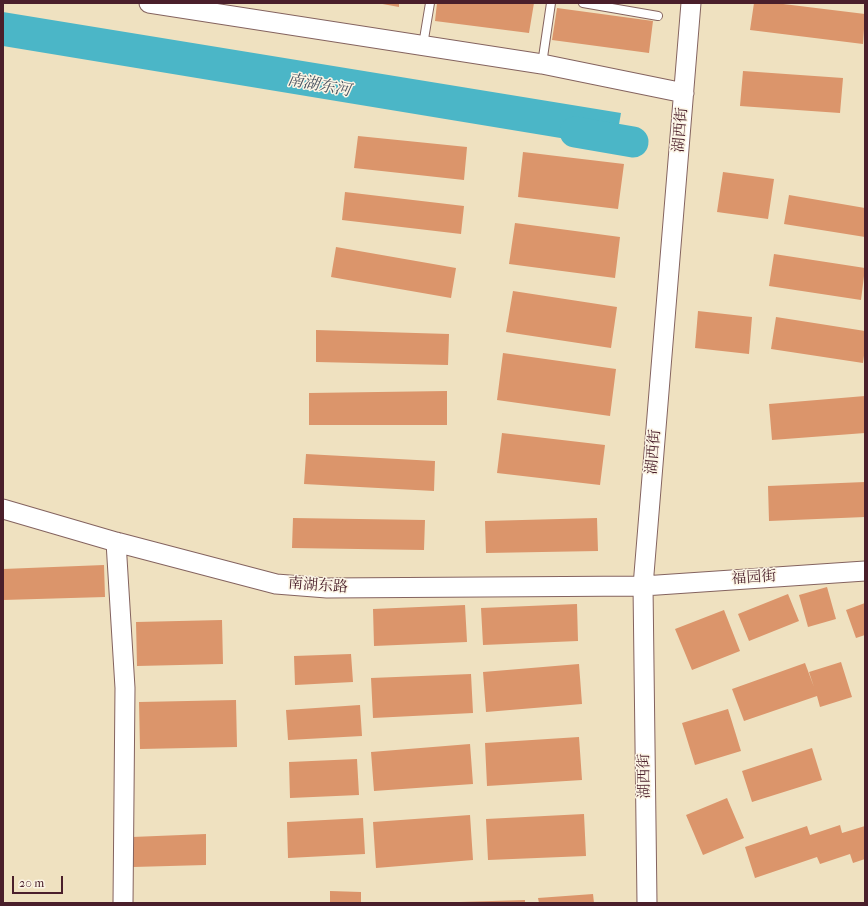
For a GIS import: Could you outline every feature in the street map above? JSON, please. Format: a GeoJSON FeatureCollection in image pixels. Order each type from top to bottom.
{"type":"FeatureCollection","features":[{"type":"Feature","properties":{"kind":"street"},"geometry":{"type":"LineString","coordinates":[[150,3],[542,64],[684,92]]}},
{"type":"Feature","properties":{"kind":"street","name":"湖西街"},"geometry":{"type":"LineString","coordinates":[[647,903],[643,586],[691,3]]}},
{"type":"Feature","properties":{"kind":"street","name":"南湖东路"},"geometry":{"type":"LineString","coordinates":[[3,509],[116,542],[276,584],[328,588],[643,586]]}},
{"type":"Feature","properties":{"kind":"street"},"geometry":{"type":"LineString","coordinates":[[116,542],[125,688],[123,903]]}},
{"type":"Feature","properties":{"kind":"street","name":"福园街"},"geometry":{"type":"LineString","coordinates":[[643,586],[865,571]]}},
{"type":"Feature","properties":{"kind":"lane"},"geometry":{"type":"LineString","coordinates":[[423,45],[430,3]]}},
{"type":"Feature","properties":{"kind":"lane"},"geometry":{"type":"LineString","coordinates":[[542,64],[551,3]]}},
{"type":"Feature","properties":{"kind":"lane"},"geometry":{"type":"LineString","coordinates":[[583,3],[658,16]]}},
{"type":"Feature","properties":{"kind":"water"},"geometry":{"type":"Polygon","coordinates":[[[3,12],[621,113],[615,147],[3,46],[3,12]]]}},
{"type":"Feature","properties":{"kind":"building"},"geometry":{"type":"Polygon","coordinates":[[[377,3],[399,3],[399,7],[377,3]]]}},
{"type":"Feature","properties":{"kind":"building"},"geometry":{"type":"Polygon","coordinates":[[[437,3],[534,3],[529,33],[435,21],[437,3]]]}},
{"type":"Feature","properties":{"kind":"building"},"geometry":{"type":"Polygon","coordinates":[[[754,3],[775,3],[865,14],[863,44],[750,30],[754,3]]]}},
{"type":"Feature","properties":{"kind":"building"},"geometry":{"type":"Polygon","coordinates":[[[557,8],[653,21],[649,53],[552,40],[557,8]]]}},
{"type":"Feature","properties":{"kind":"building"},"geometry":{"type":"Polygon","coordinates":[[[743,71],[843,78],[840,113],[740,106],[743,71]]]}},
{"type":"Feature","properties":{"kind":"building"},"geometry":{"type":"Polygon","coordinates":[[[358,136],[467,147],[464,180],[354,168],[358,136]]]}},
{"type":"Feature","properties":{"kind":"building"},"geometry":{"type":"Polygon","coordinates":[[[523,152],[624,164],[618,209],[518,197],[523,152]]]}},
{"type":"Feature","properties":{"kind":"building"},"geometry":{"type":"Polygon","coordinates":[[[723,172],[774,179],[768,219],[717,212],[723,172]]]}},
{"type":"Feature","properties":{"kind":"building"},"geometry":{"type":"Polygon","coordinates":[[[345,192],[464,206],[461,234],[342,220],[345,192]]]}},
{"type":"Feature","properties":{"kind":"building"},"geometry":{"type":"Polygon","coordinates":[[[789,195],[865,208],[865,237],[784,224],[789,195]]]}},
{"type":"Feature","properties":{"kind":"building"},"geometry":{"type":"Polygon","coordinates":[[[515,223],[620,237],[615,278],[509,264],[515,223]]]}},
{"type":"Feature","properties":{"kind":"building"},"geometry":{"type":"Polygon","coordinates":[[[336,247],[456,268],[451,298],[331,277],[336,247]]]}},
{"type":"Feature","properties":{"kind":"building"},"geometry":{"type":"Polygon","coordinates":[[[774,254],[865,268],[861,300],[769,286],[774,254]]]}},
{"type":"Feature","properties":{"kind":"building"},"geometry":{"type":"Polygon","coordinates":[[[513,291],[617,307],[611,348],[506,332],[513,291]]]}},
{"type":"Feature","properties":{"kind":"building"},"geometry":{"type":"Polygon","coordinates":[[[698,311],[752,317],[749,354],[695,348],[698,311]]]}},
{"type":"Feature","properties":{"kind":"building"},"geometry":{"type":"Polygon","coordinates":[[[776,317],[865,331],[863,363],[771,349],[776,317]]]}},
{"type":"Feature","properties":{"kind":"building"},"geometry":{"type":"Polygon","coordinates":[[[316,330],[449,334],[448,365],[316,362],[316,330]]]}},
{"type":"Feature","properties":{"kind":"building"},"geometry":{"type":"Polygon","coordinates":[[[503,353],[616,369],[610,416],[497,400],[503,353]]]}},
{"type":"Feature","properties":{"kind":"building"},"geometry":{"type":"Polygon","coordinates":[[[447,391],[447,425],[309,425],[309,393],[447,391]]]}},
{"type":"Feature","properties":{"kind":"building"},"geometry":{"type":"Polygon","coordinates":[[[865,396],[865,433],[772,440],[769,404],[865,396]]]}},
{"type":"Feature","properties":{"kind":"building"},"geometry":{"type":"Polygon","coordinates":[[[502,433],[605,445],[600,485],[497,473],[502,433]]]}},
{"type":"Feature","properties":{"kind":"building"},"geometry":{"type":"Polygon","coordinates":[[[306,454],[435,461],[434,491],[304,484],[306,454]]]}},
{"type":"Feature","properties":{"kind":"building"},"geometry":{"type":"Polygon","coordinates":[[[865,482],[865,517],[769,521],[768,486],[865,482]]]}},
{"type":"Feature","properties":{"kind":"building"},"geometry":{"type":"Polygon","coordinates":[[[293,518],[425,520],[424,550],[292,548],[293,518]]]}},
{"type":"Feature","properties":{"kind":"building"},"geometry":{"type":"Polygon","coordinates":[[[597,518],[598,551],[486,553],[485,521],[597,518]]]}},
{"type":"Feature","properties":{"kind":"building"},"geometry":{"type":"Polygon","coordinates":[[[104,565],[105,597],[3,600],[3,569],[104,565]]]}},
{"type":"Feature","properties":{"kind":"building"},"geometry":{"type":"Polygon","coordinates":[[[827,587],[836,619],[808,627],[799,595],[827,587]]]}},
{"type":"Feature","properties":{"kind":"building"},"geometry":{"type":"Polygon","coordinates":[[[788,594],[799,621],[749,641],[738,614],[788,594]]]}},
{"type":"Feature","properties":{"kind":"building"},"geometry":{"type":"Polygon","coordinates":[[[865,603],[865,635],[856,638],[846,610],[865,603]]]}},
{"type":"Feature","properties":{"kind":"building"},"geometry":{"type":"Polygon","coordinates":[[[577,604],[578,641],[483,645],[481,608],[577,604]]]}},
{"type":"Feature","properties":{"kind":"building"},"geometry":{"type":"Polygon","coordinates":[[[465,605],[467,642],[374,646],[373,609],[465,605]]]}},
{"type":"Feature","properties":{"kind":"building"},"geometry":{"type":"Polygon","coordinates":[[[724,610],[740,651],[692,670],[675,629],[724,610]]]}},
{"type":"Feature","properties":{"kind":"building"},"geometry":{"type":"Polygon","coordinates":[[[222,620],[223,664],[137,666],[136,622],[222,620]]]}},
{"type":"Feature","properties":{"kind":"building"},"geometry":{"type":"Polygon","coordinates":[[[351,654],[353,682],[295,685],[294,656],[351,654]]]}},
{"type":"Feature","properties":{"kind":"building"},"geometry":{"type":"Polygon","coordinates":[[[841,662],[852,697],[820,707],[817,696],[744,721],[732,689],[805,663],[814,687],[809,672],[841,662]]]}},
{"type":"Feature","properties":{"kind":"building"},"geometry":{"type":"Polygon","coordinates":[[[579,664],[582,704],[486,712],[483,672],[579,664]]]}},
{"type":"Feature","properties":{"kind":"building"},"geometry":{"type":"Polygon","coordinates":[[[471,674],[473,713],[373,718],[371,678],[471,674]]]}},
{"type":"Feature","properties":{"kind":"building"},"geometry":{"type":"Polygon","coordinates":[[[236,700],[237,747],[140,749],[139,702],[236,700]]]}},
{"type":"Feature","properties":{"kind":"building"},"geometry":{"type":"Polygon","coordinates":[[[360,705],[362,736],[288,740],[286,710],[360,705]]]}},
{"type":"Feature","properties":{"kind":"building"},"geometry":{"type":"Polygon","coordinates":[[[728,709],[741,751],[695,765],[682,723],[728,709]]]}},
{"type":"Feature","properties":{"kind":"building"},"geometry":{"type":"Polygon","coordinates":[[[579,737],[582,780],[487,786],[485,743],[579,737]]]}},
{"type":"Feature","properties":{"kind":"building"},"geometry":{"type":"Polygon","coordinates":[[[470,744],[473,784],[374,791],[371,752],[470,744]]]}},
{"type":"Feature","properties":{"kind":"building"},"geometry":{"type":"Polygon","coordinates":[[[812,748],[822,780],[752,802],[742,771],[812,748]]]}},
{"type":"Feature","properties":{"kind":"building"},"geometry":{"type":"Polygon","coordinates":[[[357,759],[359,795],[290,798],[289,762],[357,759]]]}},
{"type":"Feature","properties":{"kind":"building"},"geometry":{"type":"Polygon","coordinates":[[[727,798],[744,838],[703,855],[686,815],[727,798]]]}},
{"type":"Feature","properties":{"kind":"building"},"geometry":{"type":"Polygon","coordinates":[[[584,814],[586,856],[488,860],[486,819],[584,814]]]}},
{"type":"Feature","properties":{"kind":"building"},"geometry":{"type":"Polygon","coordinates":[[[470,815],[473,860],[376,868],[373,822],[470,815]]]}},
{"type":"Feature","properties":{"kind":"building"},"geometry":{"type":"Polygon","coordinates":[[[363,818],[365,854],[288,858],[287,822],[363,818]]]}},
{"type":"Feature","properties":{"kind":"building"},"geometry":{"type":"Polygon","coordinates":[[[840,825],[842,833],[865,826],[865,859],[853,863],[850,854],[820,864],[817,857],[755,878],[745,847],[807,826],[810,835],[840,825]]]}},
{"type":"Feature","properties":{"kind":"building"},"geometry":{"type":"Polygon","coordinates":[[[206,834],[206,865],[133,867],[132,837],[206,834]]]}},
{"type":"Feature","properties":{"kind":"building"},"geometry":{"type":"Polygon","coordinates":[[[330,891],[361,892],[361,903],[330,903],[330,891]]]}},
{"type":"Feature","properties":{"kind":"building"},"geometry":{"type":"Polygon","coordinates":[[[593,894],[594,903],[539,903],[538,898],[593,894]]]}},
{"type":"Feature","properties":{"kind":"building"},"geometry":{"type":"Polygon","coordinates":[[[525,900],[525,903],[459,903],[459,902],[525,900]]]}},
{"type":"Feature","properties":{"kind":"waterway","name":"南湖东河"},"geometry":{"type":"LineString","coordinates":[[575,132],[633,142]]}}]}
